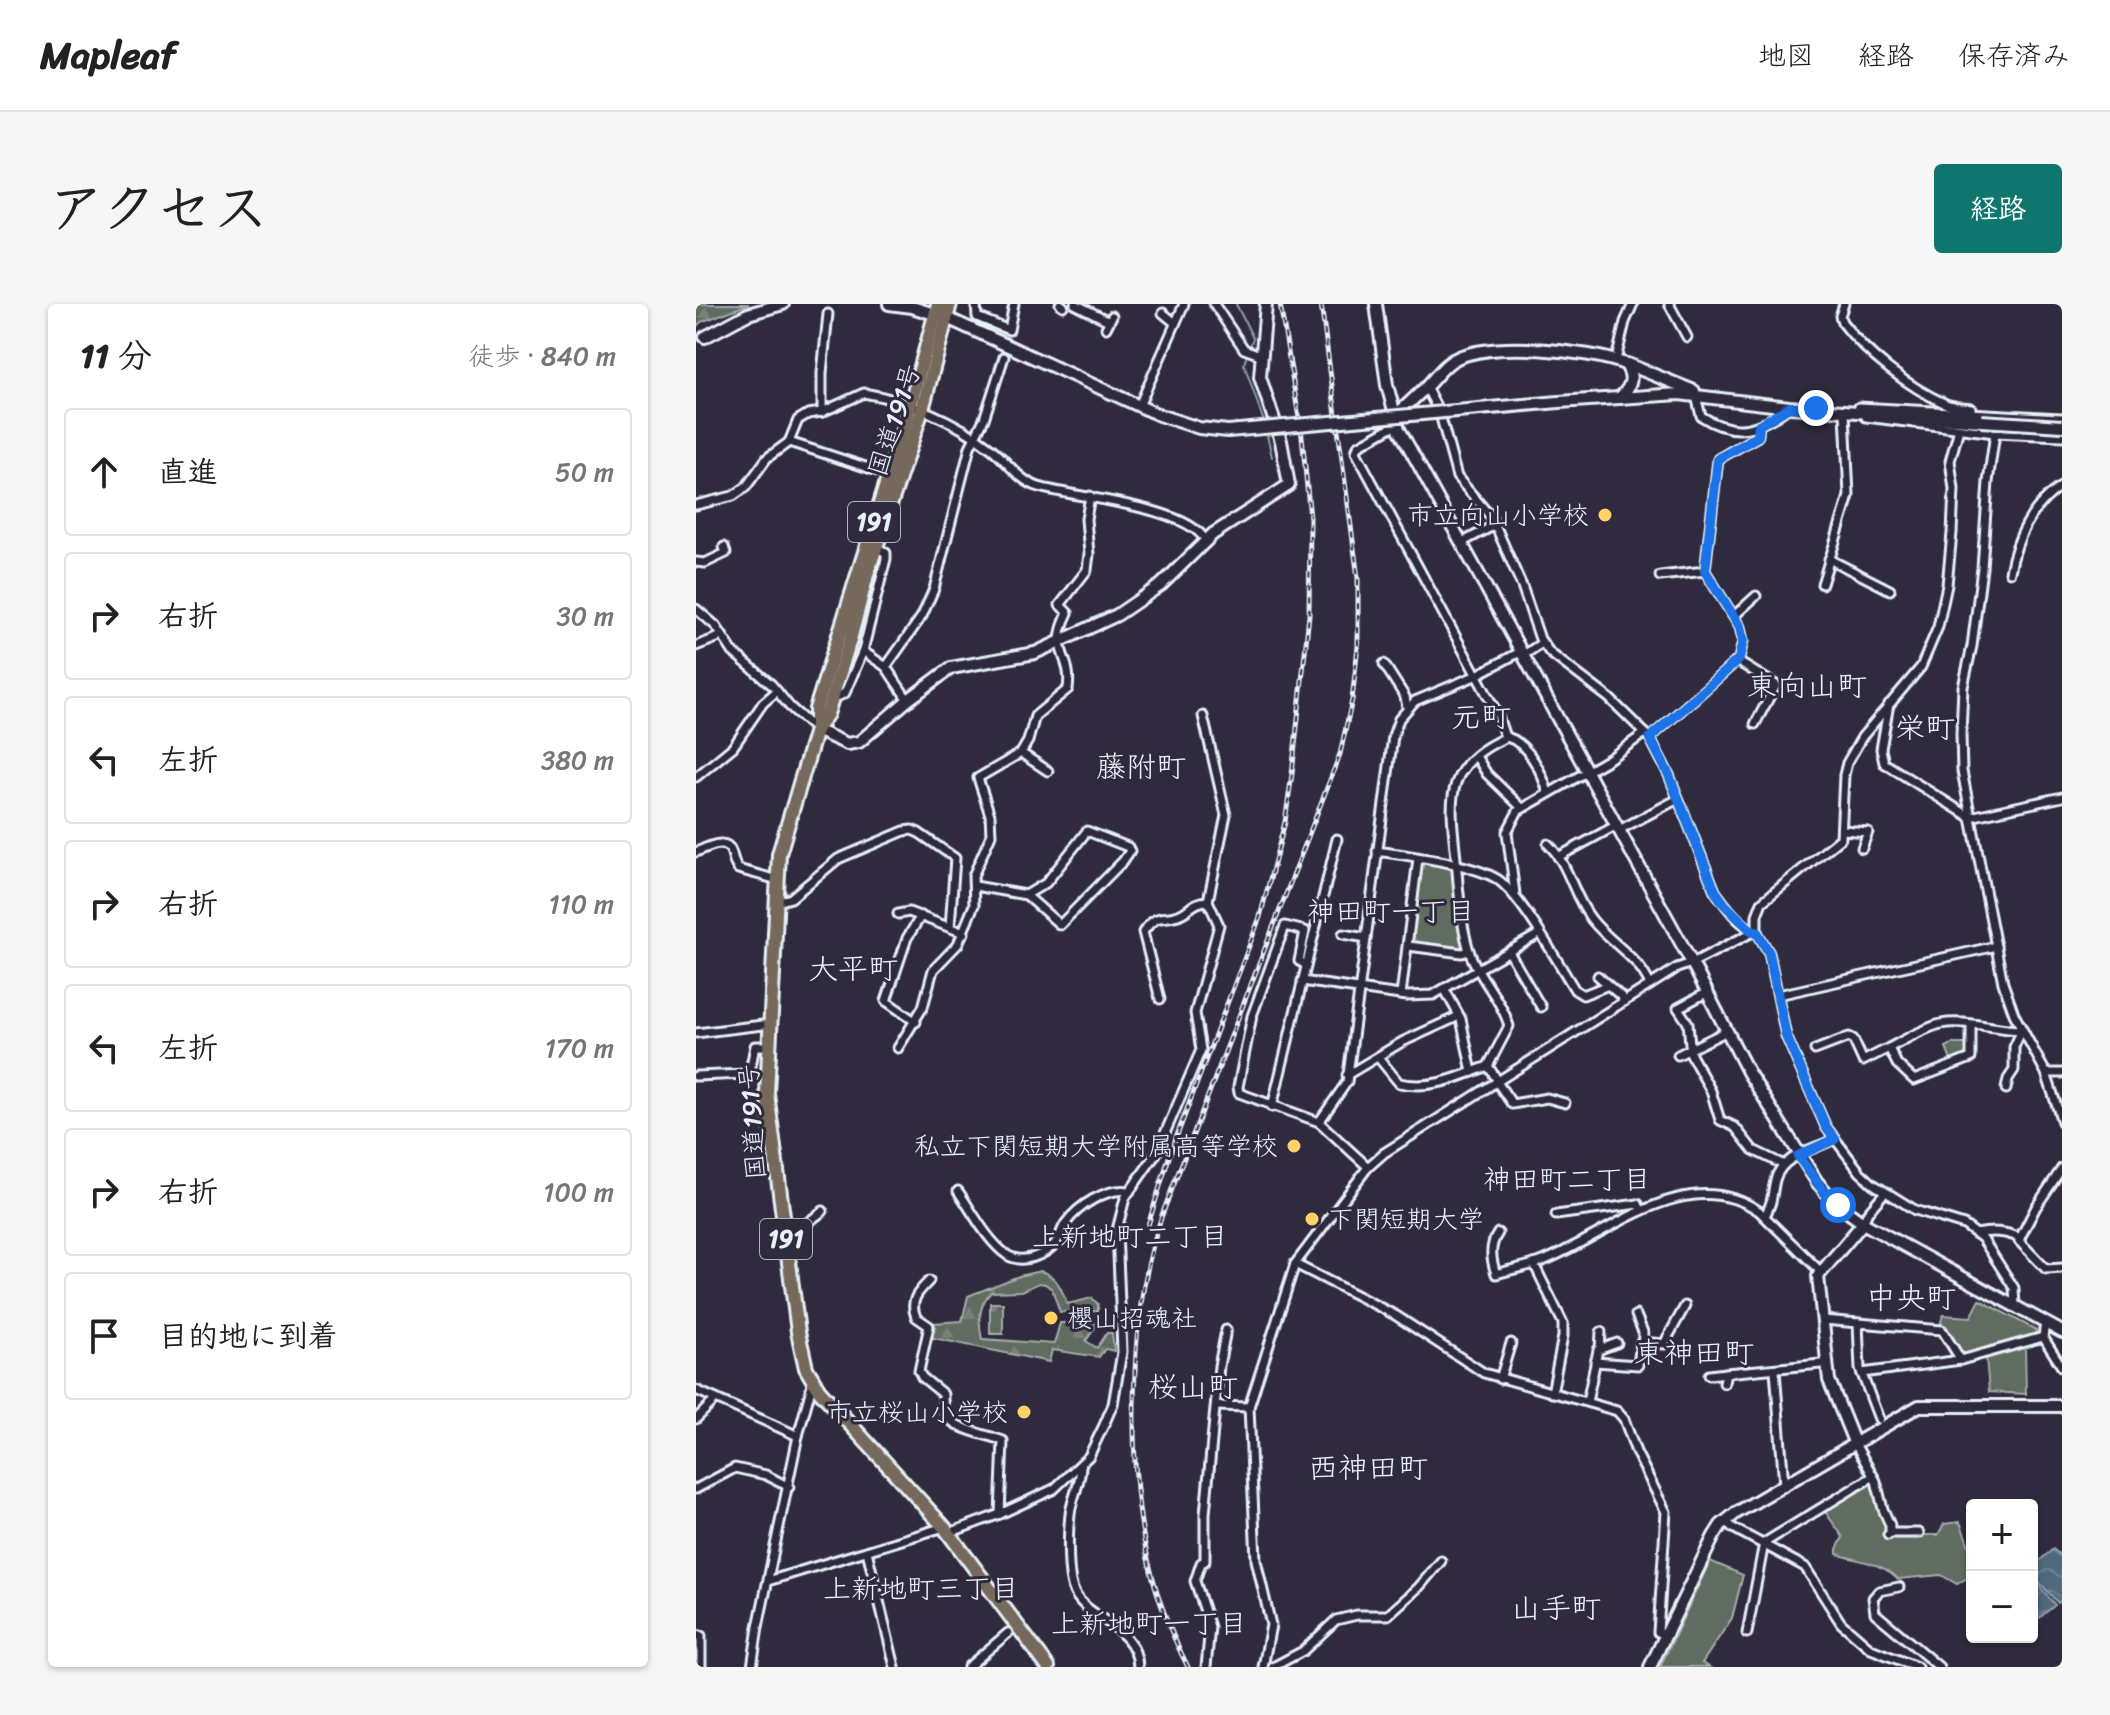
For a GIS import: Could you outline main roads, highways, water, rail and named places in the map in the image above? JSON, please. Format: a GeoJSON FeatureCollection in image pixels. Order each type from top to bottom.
{"type":"FeatureCollection","features":[{"type":"Feature","properties":{"kind":"highway","name":"国道191号"},"geometry":{"type":"LineString","coordinates":[[950,304],[940,312],[916,408],[816,709],[816,730],[781,841],[768,1109],[798,1332],[806,1368],[813,1381],[946,1530],[1048,1667]]}},
{"type":"Feature","properties":{"kind":"water"},"geometry":{"type":"Polygon","coordinates":[[[2053,1549],[2062,1557],[2062,1599],[2058,1603],[2038,1581],[2038,1562],[2053,1549]]]}},
{"type":"Feature","properties":{"kind":"water"},"geometry":{"type":"Polygon","coordinates":[[[2038,1584],[2055,1605],[2038,1619],[2038,1584]]]}},
{"type":"Feature","properties":{"kind":"waterway"},"geometry":{"type":"LineString","coordinates":[[1236,304],[1253,338],[1244,364],[1265,425]]}},
{"type":"Feature","properties":{"kind":"waterway"},"geometry":{"type":"LineString","coordinates":[[1266,431],[1272,457]]}},
{"type":"Feature","properties":{"kind":"railway"},"geometry":{"type":"LineString","coordinates":[[1148,1225],[1170,1154],[1260,917],[1285,822],[1292,774],[1309,615],[1310,518],[1302,436],[1280,304]]}},
{"type":"Feature","properties":{"kind":"railway"},"geometry":{"type":"LineString","coordinates":[[1188,1667],[1151,1572],[1139,1509],[1134,1442],[1137,1333],[1148,1263],[1162,1215],[1340,754],[1352,700],[1358,646],[1358,578],[1321,304]]}},
{"type":"Feature","properties":{"kind":"place","name":"市立向山小学校"},"geometry":{"type":"Point","coordinates":[1605,515]}},
{"type":"Feature","properties":{"kind":"place","name":"私立下関短期大学附属高等学校"},"geometry":{"type":"Point","coordinates":[1294,1146]}},
{"type":"Feature","properties":{"kind":"place","name":"下関短期大学"},"geometry":{"type":"Point","coordinates":[1312,1219]}},
{"type":"Feature","properties":{"kind":"place","name":"櫻山招魂社"},"geometry":{"type":"Point","coordinates":[1051,1318]}},
{"type":"Feature","properties":{"kind":"place","name":"市立桜山小学校"},"geometry":{"type":"Point","coordinates":[1024,1412]}},
{"type":"Feature","properties":{"kind":"district","name":"東向山町"},"geometry":{"type":"Point","coordinates":[1807,686]}},
{"type":"Feature","properties":{"kind":"district","name":"元町"},"geometry":{"type":"Point","coordinates":[1481,717]}},
{"type":"Feature","properties":{"kind":"district","name":"栄町"},"geometry":{"type":"Point","coordinates":[1925,728]}},
{"type":"Feature","properties":{"kind":"district","name":"藤附町"},"geometry":{"type":"Point","coordinates":[1141,767]}},
{"type":"Feature","properties":{"kind":"district","name":"神田町一丁目"},"geometry":{"type":"Point","coordinates":[1391,911]}},
{"type":"Feature","properties":{"kind":"district","name":"大平町"},"geometry":{"type":"Point","coordinates":[853,969]}},
{"type":"Feature","properties":{"kind":"district","name":"神田町二丁目"},"geometry":{"type":"Point","coordinates":[1567,1179]}},
{"type":"Feature","properties":{"kind":"district","name":"上新地町二丁目"},"geometry":{"type":"Point","coordinates":[1130,1236]}},
{"type":"Feature","properties":{"kind":"district","name":"中央町"},"geometry":{"type":"Point","coordinates":[1911,1298]}},
{"type":"Feature","properties":{"kind":"district","name":"東神田町"},"geometry":{"type":"Point","coordinates":[1694,1353]}},
{"type":"Feature","properties":{"kind":"district","name":"桜山町"},"geometry":{"type":"Point","coordinates":[1193,1387]}},
{"type":"Feature","properties":{"kind":"district","name":"西神田町"},"geometry":{"type":"Point","coordinates":[1368,1468]}},
{"type":"Feature","properties":{"kind":"district","name":"上新地町三丁目"},"geometry":{"type":"Point","coordinates":[921,1588]}},
{"type":"Feature","properties":{"kind":"district","name":"山手町"},"geometry":{"type":"Point","coordinates":[1556,1608]}},
{"type":"Feature","properties":{"kind":"district","name":"上新地町一丁目"},"geometry":{"type":"Point","coordinates":[1149,1623]}}]}
